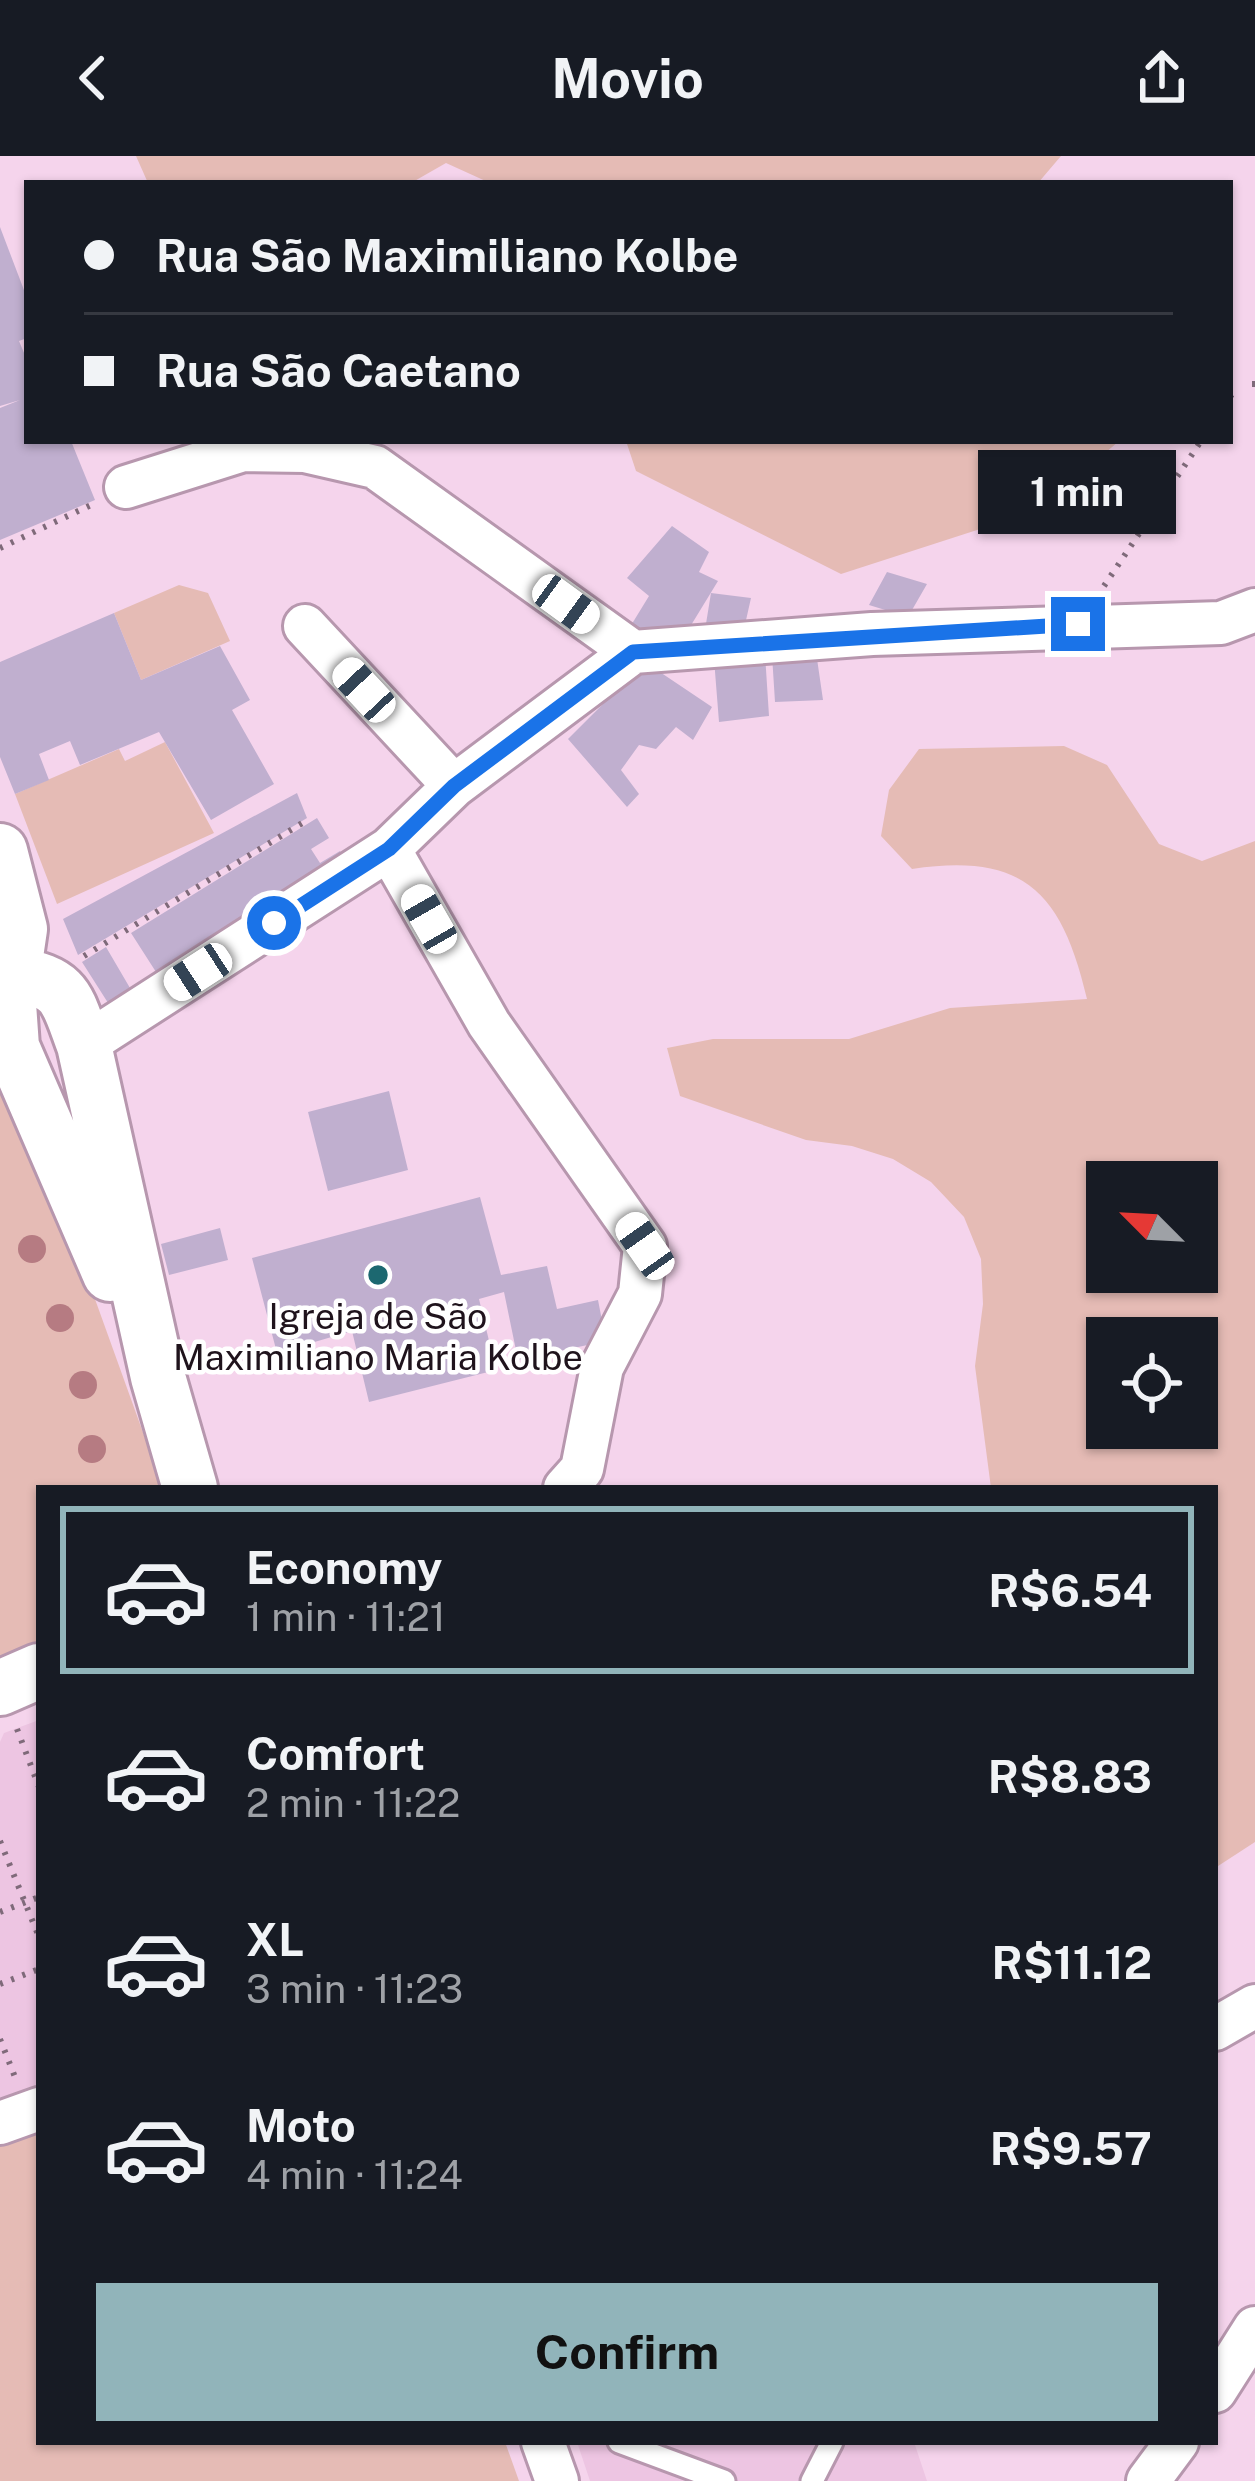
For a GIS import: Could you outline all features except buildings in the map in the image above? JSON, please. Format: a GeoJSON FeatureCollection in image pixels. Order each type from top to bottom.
{"type":"FeatureCollection","features":[{"type":"Feature","properties":{"kind":"street"},"geometry":{"type":"LineString","coordinates":[[126,487],[243,450],[305,451],[375,467],[633,652]]}},
{"type":"Feature","properties":{"kind":"street"},"geometry":{"type":"LineString","coordinates":[[84,1045],[389,849],[454,786],[633,652],[1078,624],[1221,622],[1255,610]]}},
{"type":"Feature","properties":{"kind":"street"},"geometry":{"type":"LineString","coordinates":[[305,626],[454,786]]}},
{"type":"Feature","properties":{"kind":"street"},"geometry":{"type":"LineString","coordinates":[[389,849],[489,1024],[645,1246],[640,1294],[602,1367],[582,1469],[568,1485]]}},
{"type":"Feature","properties":{"kind":"street"},"geometry":{"type":"LineString","coordinates":[[0,851],[20,929],[7,977],[12,1047],[158,1377]]}},
{"type":"Feature","properties":{"kind":"street"},"geometry":{"type":"LineString","coordinates":[[7,977],[52,981],[66,996],[84,1045],[158,1377],[189,1485]]}},
{"type":"Feature","properties":{"kind":"street"},"geometry":{"type":"LineString","coordinates":[[8,1708],[36,1675]]}},
{"type":"Feature","properties":{"kind":"street"},"geometry":{"type":"LineString","coordinates":[[1218,2027],[1255,2006]]}},
{"type":"Feature","properties":{"kind":"street"},"geometry":{"type":"LineString","coordinates":[[1218,2386],[1255,2328]]}},
{"type":"Feature","properties":{"kind":"street"},"geometry":{"type":"LineString","coordinates":[[1148,2481],[1175,2445]]}},
{"type":"Feature","properties":{"kind":"lane"},"geometry":{"type":"LineString","coordinates":[[627,2445],[724,2481]]}},
{"type":"Feature","properties":{"kind":"lane"},"geometry":{"type":"LineString","coordinates":[[812,2481],[830,2445]]}},
{"type":"Feature","properties":{"kind":"path"},"geometry":{"type":"LineString","coordinates":[[1078,624],[1199,444]]}},
{"type":"Feature","properties":{"kind":"path"},"geometry":{"type":"LineString","coordinates":[[0,548],[126,487]]}},
{"type":"Feature","properties":{"kind":"path"},"geometry":{"type":"LineString","coordinates":[[81,958],[304,822]]}},
{"type":"Feature","properties":{"kind":"path"},"geometry":{"type":"LineString","coordinates":[[8,1708],[36,1779]]}},
{"type":"Feature","properties":{"kind":"path"},"geometry":{"type":"LineString","coordinates":[[0,1841],[36,1930]]}},
{"type":"Feature","properties":{"kind":"path"},"geometry":{"type":"LineString","coordinates":[[0,1912],[36,1898]]}},
{"type":"Feature","properties":{"kind":"path"},"geometry":{"type":"LineString","coordinates":[[0,1984],[36,1970]]}},
{"type":"Feature","properties":{"kind":"path"},"geometry":{"type":"LineString","coordinates":[[0,2039],[20,2108]]}},
{"type":"Feature","properties":{"kind":"shaded area"},"geometry":{"type":"Polygon","coordinates":[[[136,156],[1061,156],[1041,180],[483,180],[446,163],[416,180],[147,180],[136,156]]]}},
{"type":"Feature","properties":{"kind":"shaded area"},"geometry":{"type":"Polygon","coordinates":[[[627,444],[1116,444],[1039,510],[841,574],[636,471],[627,444]]]}},
{"type":"Feature","properties":{"kind":"shaded area"},"geometry":{"type":"Polygon","coordinates":[[[179,585],[208,593],[230,641],[141,680],[114,613],[179,585]]]}},
{"type":"Feature","properties":{"kind":"shaded area"},"geometry":{"type":"Polygon","coordinates":[[[165,742],[214,833],[57,904],[15,794],[119,749],[125,761],[165,742]]]}},
{"type":"Feature","properties":{"kind":"shaded area"},"geometry":{"type":"Polygon","coordinates":[[[1064,746],[1107,765],[1159,844],[1202,861],[1255,841],[1255,1842],[1218,1866],[1218,1485],[991,1485],[975,1366],[983,1304],[981,1259],[964,1217],[931,1182],[893,1159],[852,1146],[806,1140],[680,1096],[667,1048],[713,1039],[849,1039],[950,1008],[1087,999],[1065,932],[1032,888],[984,867],[912,869],[881,836],[889,790],[919,749],[1064,746]]]}},
{"type":"Feature","properties":{"kind":"shaded area"},"geometry":{"type":"Polygon","coordinates":[[[0,1083],[28,1113],[162,1485],[36,1485],[36,1682],[0,1696],[0,1083]]]}},
{"type":"Feature","properties":{"kind":"shaded area"},"geometry":{"type":"Polygon","coordinates":[[[36,1721],[36,2086],[0,2099],[0,1742],[4,1733],[36,1721]]]}},
{"type":"Feature","properties":{"kind":"shaded area"},"geometry":{"type":"Polygon","coordinates":[[[36,2129],[36,2445],[506,2445],[519,2481],[0,2481],[0,2142],[36,2129]]]}},
{"type":"Feature","properties":{"kind":"shaded area"},"geometry":{"type":"Polygon","coordinates":[[[578,2445],[915,2445],[927,2481],[590,2481],[578,2445]]]}},
{"type":"Feature","properties":{"kind":"place","name":"Igreja de São Maximiliano Maria Kolbe"},"geometry":{"type":"Point","coordinates":[378,1275]}},
{"type":"Feature","properties":{"kind":"route"},"geometry":{"type":"LineString","coordinates":[[274,923],[389,849],[454,786],[633,652],[1078,624]]}}]}
